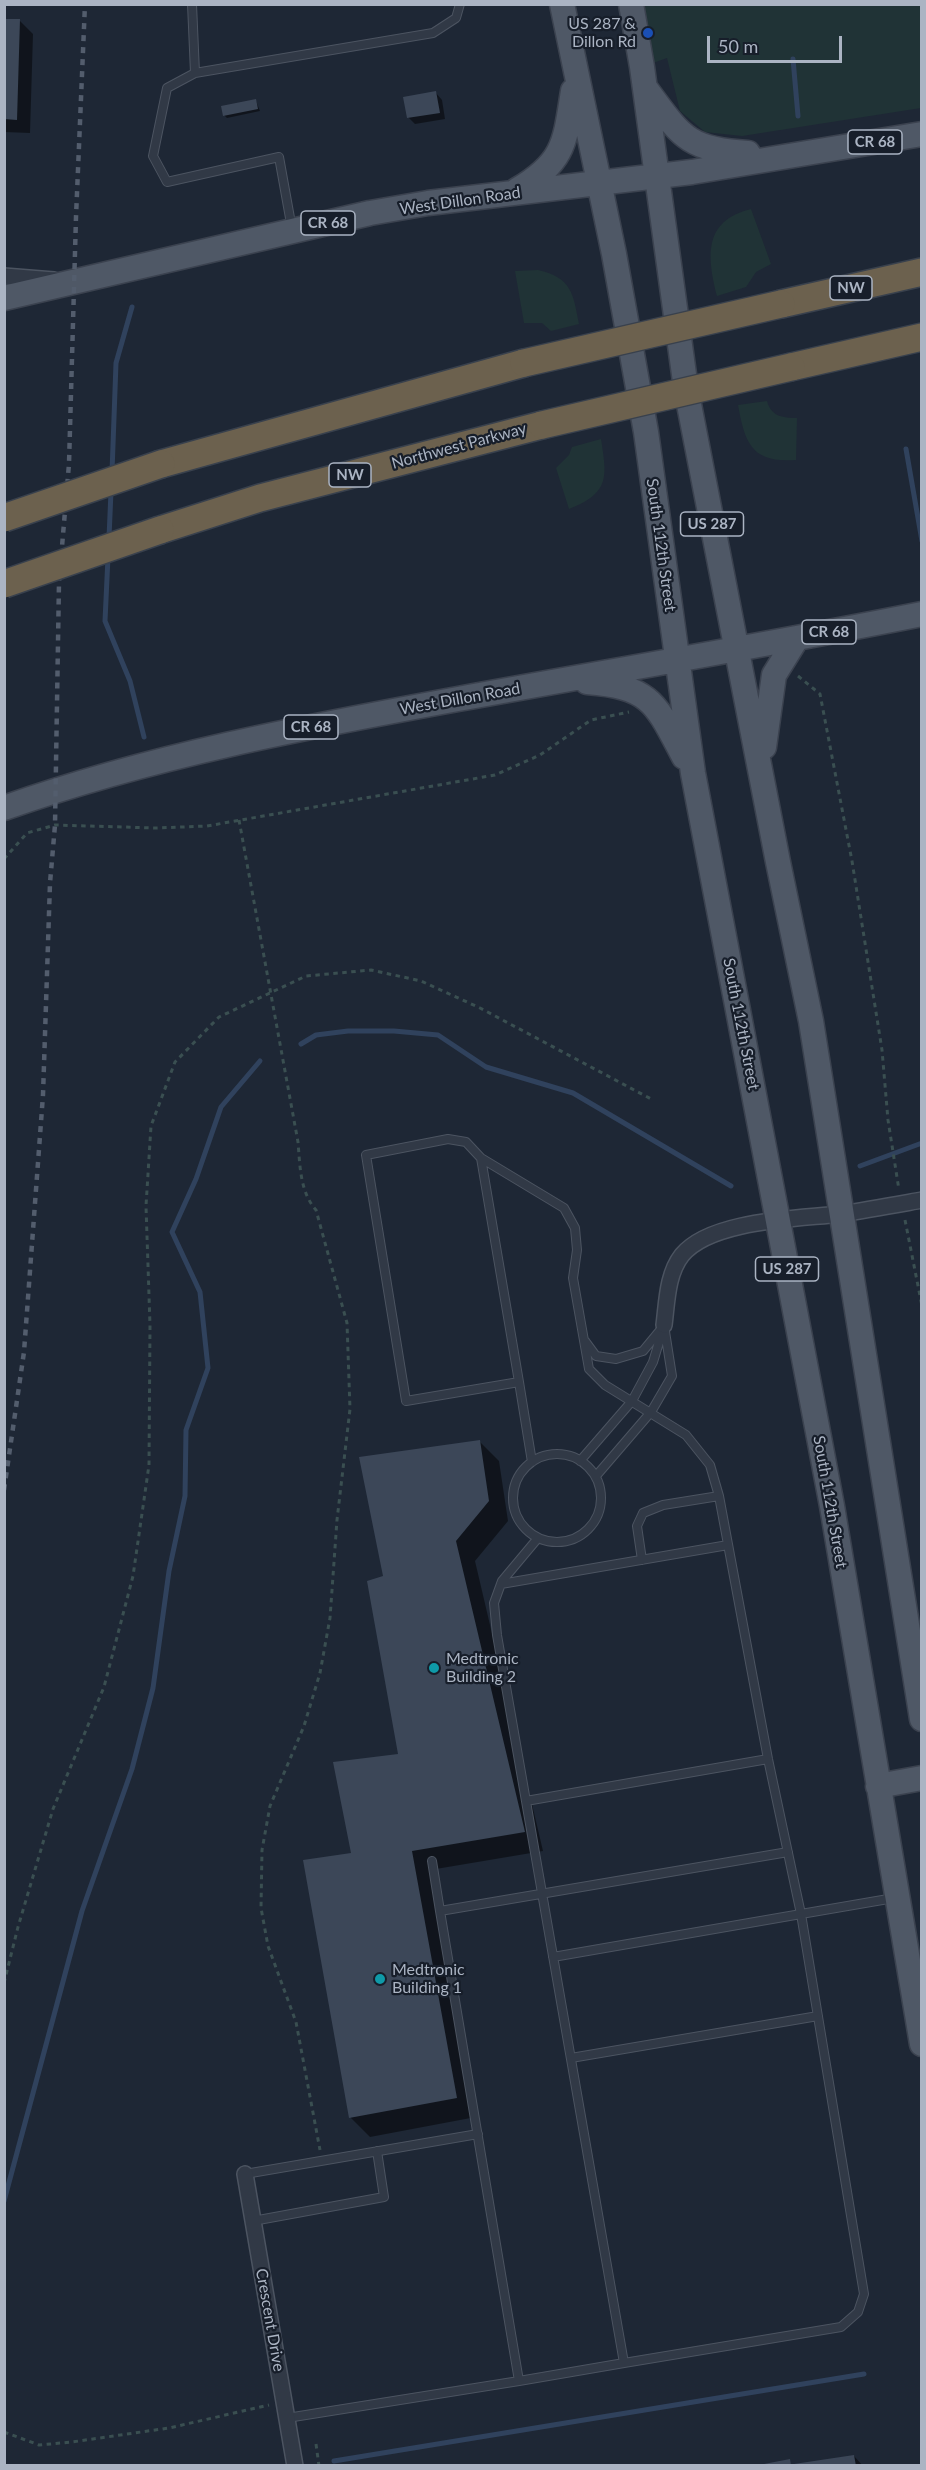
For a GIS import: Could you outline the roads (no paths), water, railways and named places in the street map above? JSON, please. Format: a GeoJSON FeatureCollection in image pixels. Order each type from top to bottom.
{"type":"FeatureCollection","features":[{"type":"Feature","properties":{"kind":"highway","name":"NW"},"geometry":{"type":"LineString","coordinates":[[4,518],[161,464],[524,363],[921,272]]}},
{"type":"Feature","properties":{"kind":"highway","name":"Northwest Parkway"},"geometry":{"type":"LineString","coordinates":[[4,584],[260,498],[542,425],[921,337]]}},
{"type":"Feature","properties":{"kind":"main road","name":"South 112th Street"},"geometry":{"type":"LineString","coordinates":[[562,4],[614,254],[646,432],[693,773],[832,1506],[921,2044]]}},
{"type":"Feature","properties":{"kind":"main road","name":"US 287"},"geometry":{"type":"LineString","coordinates":[[631,4],[645,87],[684,378],[811,1021],[921,1719]]}},
{"type":"Feature","properties":{"kind":"main road"},"geometry":{"type":"LineString","coordinates":[[512,194],[536,179],[551,166],[562,148],[568,128],[575,74]]}},
{"type":"Feature","properties":{"kind":"main road"},"geometry":{"type":"LineString","coordinates":[[645,87],[680,133],[697,144],[720,151],[761,153],[828,149]]}},
{"type":"Feature","properties":{"kind":"main road","name":"West Dillon Road"},"geometry":{"type":"LineString","coordinates":[[4,298],[293,231],[428,203],[657,177],[921,134]]}},
{"type":"Feature","properties":{"kind":"main road","name":"West Dillon Road"},"geometry":{"type":"LineString","coordinates":[[4,808],[142,766],[218,746],[336,722],[677,661],[921,614]]}},
{"type":"Feature","properties":{"kind":"main road"},"geometry":{"type":"LineString","coordinates":[[761,770],[774,675],[797,638]]}},
{"type":"Feature","properties":{"kind":"main road"},"geometry":{"type":"LineString","coordinates":[[564,680],[609,684],[637,691],[656,705],[693,773]]}},
{"type":"Feature","properties":{"kind":"main road"},"geometry":{"type":"LineString","coordinates":[[878,1786],[921,1778]]}},
{"type":"Feature","properties":{"kind":"street"},"geometry":{"type":"LineString","coordinates":[[4,276],[75,282]]}},
{"type":"Feature","properties":{"kind":"street"},"geometry":{"type":"LineString","coordinates":[[664,1325],[669,1286],[675,1266],[684,1252],[702,1239],[717,1233],[777,1220],[843,1213],[921,1200]]}},
{"type":"Feature","properties":{"kind":"street","name":"Crescent Drive"},"geometry":{"type":"LineString","coordinates":[[245,2174],[295,2466]]}},
{"type":"Feature","properties":{"kind":"lane"},"geometry":{"type":"LineString","coordinates":[[192,4],[195,73]]}},
{"type":"Feature","properties":{"kind":"lane"},"geometry":{"type":"LineString","coordinates":[[293,231],[279,157],[167,182],[153,156],[167,88],[195,73],[433,33],[456,18],[460,4]]}},
{"type":"Feature","properties":{"kind":"lane"},"geometry":{"type":"LineString","coordinates":[[287,2418],[841,2327],[858,2312],[864,2294],[801,1914],[768,1759],[719,1496],[710,1465],[686,1435],[605,1385],[589,1369],[573,1278],[578,1250],[575,1228],[564,1208],[481,1158],[466,1142],[448,1140],[366,1155],[406,1401],[519,1382]]}},
{"type":"Feature","properties":{"kind":"lane"},"geometry":{"type":"LineString","coordinates":[[481,1158],[532,1462]]}},
{"type":"Feature","properties":{"kind":"lane"},"geometry":{"type":"LineString","coordinates":[[584,1339],[596,1356],[616,1359],[643,1351],[664,1325]]}},
{"type":"Feature","properties":{"kind":"lane"},"geometry":{"type":"LineString","coordinates":[[580,1461],[632,1401],[653,1362],[664,1325]]}},
{"type":"Feature","properties":{"kind":"lane"},"geometry":{"type":"LineString","coordinates":[[596,1476],[651,1412],[672,1376],[664,1325]]}},
{"type":"Feature","properties":{"kind":"lane"},"geometry":{"type":"LineString","coordinates":[[560,1454],[587,1465],[596,1476],[601,1490],[601,1504],[597,1518],[588,1530],[576,1538],[562,1542],[548,1542],[537,1538],[523,1527],[516,1514],[513,1499],[515,1485],[522,1472],[532,1462],[545,1456],[560,1454]]}},
{"type":"Feature","properties":{"kind":"lane"},"geometry":{"type":"LineString","coordinates":[[642,1560],[637,1526],[643,1513],[663,1505],[719,1496]]}},
{"type":"Feature","properties":{"kind":"lane"},"geometry":{"type":"LineString","coordinates":[[537,1538],[501,1584],[494,1603],[497,1635],[624,2363]]}},
{"type":"Feature","properties":{"kind":"lane"},"geometry":{"type":"LineString","coordinates":[[501,1584],[728,1545]]}},
{"type":"Feature","properties":{"kind":"lane"},"geometry":{"type":"LineString","coordinates":[[526,1801],[768,1759]]}},
{"type":"Feature","properties":{"kind":"lane"},"geometry":{"type":"LineString","coordinates":[[440,1911],[788,1852]]}},
{"type":"Feature","properties":{"kind":"lane"},"geometry":{"type":"LineString","coordinates":[[432,1862],[519,2381]]}},
{"type":"Feature","properties":{"kind":"lane"},"geometry":{"type":"LineString","coordinates":[[553,1957],[897,1898]]}},
{"type":"Feature","properties":{"kind":"lane"},"geometry":{"type":"LineString","coordinates":[[571,2058],[818,2016]]}},
{"type":"Feature","properties":{"kind":"lane"},"geometry":{"type":"LineString","coordinates":[[245,2174],[478,2134]]}},
{"type":"Feature","properties":{"kind":"lane"},"geometry":{"type":"LineString","coordinates":[[253,2221],[384,2197],[377,2151]]}},
{"type":"Feature","properties":{"kind":"waterway"},"geometry":{"type":"LineString","coordinates":[[793,59],[798,116]]}},
{"type":"Feature","properties":{"kind":"waterway"},"geometry":{"type":"LineString","coordinates":[[112,472],[116,363],[132,307]]}},
{"type":"Feature","properties":{"kind":"waterway"},"geometry":{"type":"LineString","coordinates":[[906,449],[922,541]]}},
{"type":"Feature","properties":{"kind":"waterway"},"geometry":{"type":"LineString","coordinates":[[109,538],[111,491]]}},
{"type":"Feature","properties":{"kind":"waterway"},"geometry":{"type":"LineString","coordinates":[[108,557],[105,621],[130,681],[144,737]]}},
{"type":"Feature","properties":{"kind":"waterway"},"geometry":{"type":"LineString","coordinates":[[301,1044],[316,1035],[348,1031],[394,1031],[438,1035],[486,1067],[573,1093],[731,1186]]}},
{"type":"Feature","properties":{"kind":"waterway"},"geometry":{"type":"LineString","coordinates":[[4,2201],[82,1911],[132,1769],[153,1688],[169,1571],[185,1496],[186,1430],[208,1368],[200,1292],[172,1232],[196,1179],[221,1107],[260,1061]]}},
{"type":"Feature","properties":{"kind":"waterway"},"geometry":{"type":"LineString","coordinates":[[860,1166],[922,1143]]}},
{"type":"Feature","properties":{"kind":"waterway"},"geometry":{"type":"LineString","coordinates":[[334,2461],[864,2374]]}},
{"type":"Feature","properties":{"kind":"railway"},"geometry":{"type":"LineString","coordinates":[[4,1490],[24,1352],[43,1095],[50,883],[55,825],[59,582],[69,464],[85,4]]}},
{"type":"Feature","properties":{"kind":"place","name":"US 287 & Dillon Rd"},"geometry":{"type":"Point","coordinates":[648,33]}},
{"type":"Feature","properties":{"kind":"place","name":"Medtronic Building 2"},"geometry":{"type":"Point","coordinates":[434,1668]}},
{"type":"Feature","properties":{"kind":"place","name":"Medtronic Building 1"},"geometry":{"type":"Point","coordinates":[380,1979]}}]}
